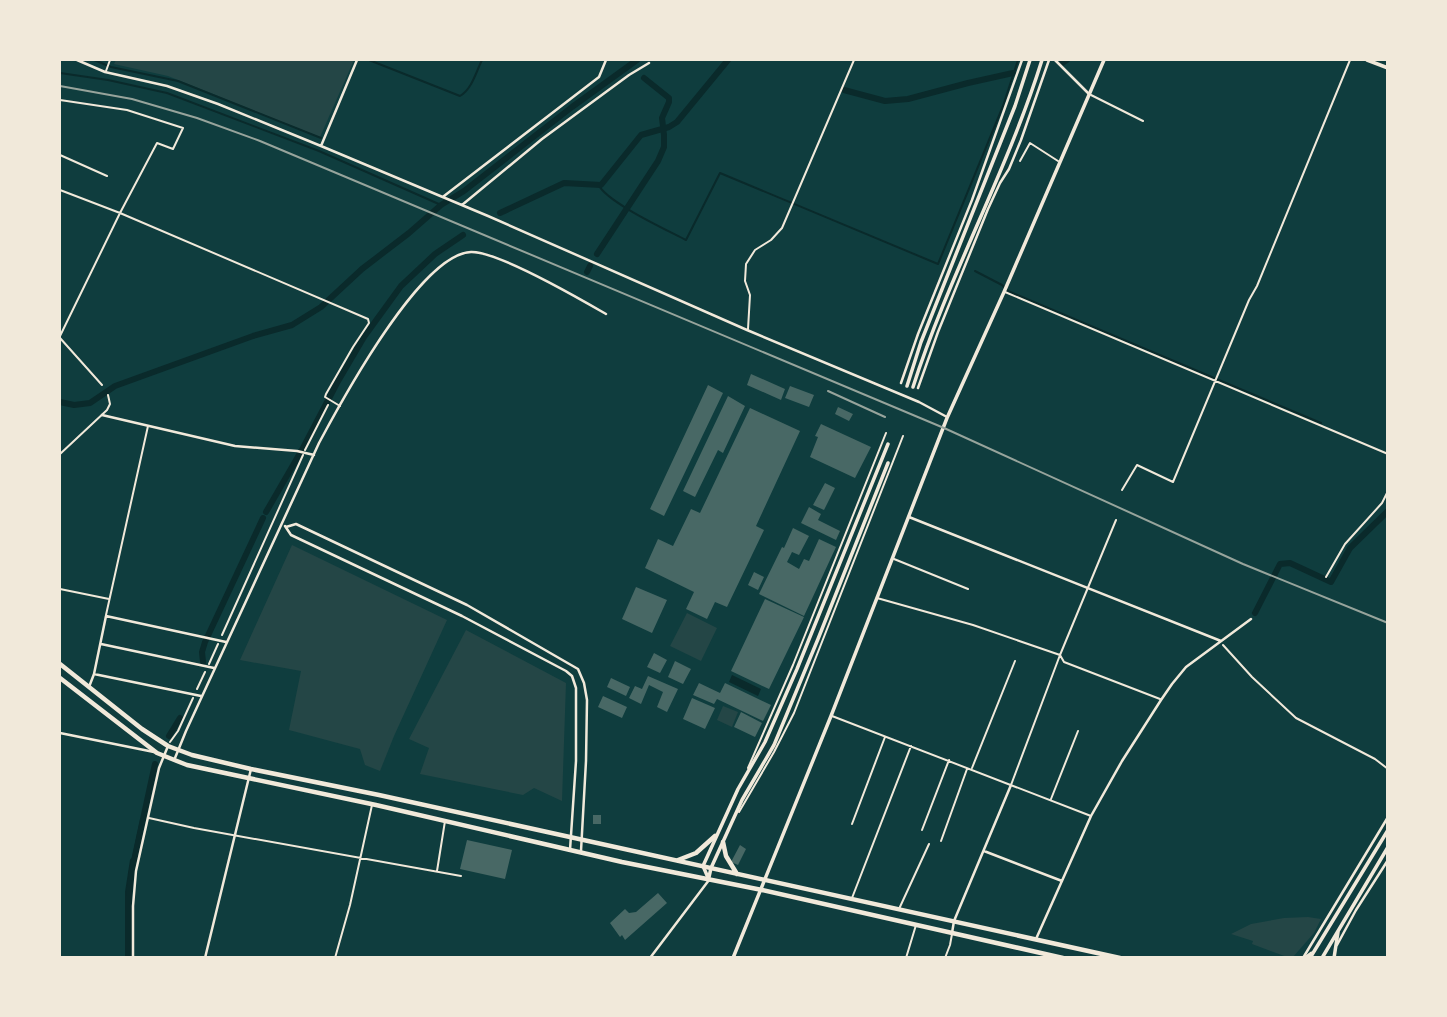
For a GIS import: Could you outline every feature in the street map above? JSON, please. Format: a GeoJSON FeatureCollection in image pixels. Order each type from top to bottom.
{"type":"FeatureCollection","features":[{"type":"Feature","properties":{"kind":"main road"},"geometry":{"type":"LineString","coordinates":[[60,664],[142,729],[177,750],[251,769],[1120,957]]}},
{"type":"Feature","properties":{"kind":"main road"},"geometry":{"type":"LineString","coordinates":[[60,678],[160,754],[187,765],[1063,957]]}},
{"type":"Feature","properties":{"kind":"main road"},"geometry":{"type":"LineString","coordinates":[[677,861],[696,853],[715,836]]}},
{"type":"Feature","properties":{"kind":"main road"},"geometry":{"type":"LineString","coordinates":[[723,842],[726,856],[737,875]]}},
{"type":"Feature","properties":{"kind":"street"},"geometry":{"type":"LineString","coordinates":[[77,60],[105,72],[167,86],[321,146],[919,402],[947,418]]}},
{"type":"Feature","properties":{"kind":"street"},"geometry":{"type":"LineString","coordinates":[[321,146],[357,60]]}},
{"type":"Feature","properties":{"kind":"street"},"geometry":{"type":"LineString","coordinates":[[443,197],[598,77],[606,60]]}},
{"type":"Feature","properties":{"kind":"street"},"geometry":{"type":"LineString","coordinates":[[901,383],[972,200],[1022,60]]}},
{"type":"Feature","properties":{"kind":"street"},"geometry":{"type":"LineString","coordinates":[[907,386],[926,330],[1015,106],[1030,60]]}},
{"type":"Feature","properties":{"kind":"street"},"geometry":{"type":"LineString","coordinates":[[916,388],[927,345],[1017,130],[1042,60]]}},
{"type":"Feature","properties":{"kind":"street"},"geometry":{"type":"LineString","coordinates":[[916,388],[988,209],[1021,140],[1049,60]]}},
{"type":"Feature","properties":{"kind":"street"},"geometry":{"type":"LineString","coordinates":[[1055,60],[1089,94]]}},
{"type":"Feature","properties":{"kind":"street"},"geometry":{"type":"LineString","coordinates":[[733,957],[762,890],[947,418],[1104,60]]}},
{"type":"Feature","properties":{"kind":"street"},"geometry":{"type":"LineString","coordinates":[[1367,60],[1388,68]]}},
{"type":"Feature","properties":{"kind":"street"},"geometry":{"type":"LineString","coordinates":[[461,205],[542,139],[649,63]]}},
{"type":"Feature","properties":{"kind":"street"},"geometry":{"type":"LineString","coordinates":[[174,760],[281,524],[340,406],[404,306],[436,270],[449,259],[476,252],[510,263],[606,314]]}},
{"type":"Feature","properties":{"kind":"street"},"geometry":{"type":"LineString","coordinates":[[102,415],[235,446],[314,455]]}},
{"type":"Feature","properties":{"kind":"street"},"geometry":{"type":"LineString","coordinates":[[709,880],[703,866],[715,836],[765,742],[888,444]]}},
{"type":"Feature","properties":{"kind":"street"},"geometry":{"type":"LineString","coordinates":[[650,957],[709,880],[711,868],[742,800],[774,745],[888,463]]}},
{"type":"Feature","properties":{"kind":"street"},"geometry":{"type":"LineString","coordinates":[[909,517],[1221,641]]}},
{"type":"Feature","properties":{"kind":"street"},"geometry":{"type":"LineString","coordinates":[[281,524],[291,535],[462,616],[572,676],[576,688],[576,736],[570,850]]}},
{"type":"Feature","properties":{"kind":"street"},"geometry":{"type":"LineString","coordinates":[[286,527],[296,524],[467,605],[578,669],[587,700],[581,852]]}},
{"type":"Feature","properties":{"kind":"street"},"geometry":{"type":"LineString","coordinates":[[89,687],[106,616],[227,642]]}},
{"type":"Feature","properties":{"kind":"street"},"geometry":{"type":"LineString","coordinates":[[1036,939],[1091,816],[1161,700],[1186,667],[1251,619]]}},
{"type":"Feature","properties":{"kind":"street"},"geometry":{"type":"LineString","coordinates":[[101,644],[215,668]]}},
{"type":"Feature","properties":{"kind":"street"},"geometry":{"type":"LineString","coordinates":[[94,674],[202,696]]}},
{"type":"Feature","properties":{"kind":"street"},"geometry":{"type":"LineString","coordinates":[[60,733],[160,754]]}},
{"type":"Feature","properties":{"kind":"street"},"geometry":{"type":"LineString","coordinates":[[133,957],[136,871],[160,754],[168,746]]}},
{"type":"Feature","properties":{"kind":"street"},"geometry":{"type":"LineString","coordinates":[[205,957],[251,769]]}},
{"type":"Feature","properties":{"kind":"street"},"geometry":{"type":"LineString","coordinates":[[953,933],[954,921],[1011,785]]}},
{"type":"Feature","properties":{"kind":"street"},"geometry":{"type":"LineString","coordinates":[[1304,957],[1388,817]]}},
{"type":"Feature","properties":{"kind":"street"},"geometry":{"type":"LineString","coordinates":[[1310,957],[1388,830]]}},
{"type":"Feature","properties":{"kind":"street"},"geometry":{"type":"LineString","coordinates":[[1322,957],[1388,847]]}},
{"type":"Feature","properties":{"kind":"street"},"geometry":{"type":"LineString","coordinates":[[984,851],[1062,881]]}},
{"type":"Feature","properties":{"kind":"street"},"geometry":{"type":"LineString","coordinates":[[1337,945],[1388,860]]}},
{"type":"Feature","properties":{"kind":"street"},"geometry":{"type":"LineString","coordinates":[[1334,957],[1338,929]]}},
{"type":"Feature","properties":{"kind":"street"},"geometry":{"type":"LineString","coordinates":[[1304,957],[1314,951]]}},
{"type":"Feature","properties":{"kind":"lane"},"geometry":{"type":"LineString","coordinates":[[105,72],[110,60]]}},
{"type":"Feature","properties":{"kind":"lane"},"geometry":{"type":"LineString","coordinates":[[747,330],[750,295],[745,281],[746,264],[755,250],[771,240],[782,228],[851,60]]}},
{"type":"Feature","properties":{"kind":"lane"},"geometry":{"type":"LineString","coordinates":[[1122,490],[1137,465],[1174,482],[1350,60]]}},
{"type":"Feature","properties":{"kind":"lane"},"geometry":{"type":"LineString","coordinates":[[1089,94],[1143,121]]}},
{"type":"Feature","properties":{"kind":"lane"},"geometry":{"type":"LineString","coordinates":[[60,100],[127,110],[183,128],[173,149],[157,143],[60,337],[102,384]]}},
{"type":"Feature","properties":{"kind":"lane"},"geometry":{"type":"LineString","coordinates":[[1020,160],[1030,143],[1059,161]]}},
{"type":"Feature","properties":{"kind":"lane"},"geometry":{"type":"LineString","coordinates":[[60,155],[107,176]]}},
{"type":"Feature","properties":{"kind":"lane"},"geometry":{"type":"LineString","coordinates":[[60,190],[366,317],[369,324],[326,393],[326,397],[340,406]]}},
{"type":"Feature","properties":{"kind":"lane"},"geometry":{"type":"LineString","coordinates":[[1004,292],[1388,454]]}},
{"type":"Feature","properties":{"kind":"lane"},"geometry":{"type":"LineString","coordinates":[[60,454],[107,410],[110,404],[108,395]]}},
{"type":"Feature","properties":{"kind":"lane"},"geometry":{"type":"LineString","coordinates":[[106,616],[148,426]]}},
{"type":"Feature","properties":{"kind":"lane"},"geometry":{"type":"LineString","coordinates":[[743,781],[793,665],[886,433]]}},
{"type":"Feature","properties":{"kind":"lane"},"geometry":{"type":"LineString","coordinates":[[732,822],[775,752],[794,713],[903,436]]}},
{"type":"Feature","properties":{"kind":"lane"},"geometry":{"type":"LineString","coordinates":[[1326,577],[1345,544],[1382,503],[1388,491]]}},
{"type":"Feature","properties":{"kind":"lane"},"geometry":{"type":"LineString","coordinates":[[1011,785],[1060,655],[1116,520]]}},
{"type":"Feature","properties":{"kind":"lane"},"geometry":{"type":"LineString","coordinates":[[893,558],[968,589]]}},
{"type":"Feature","properties":{"kind":"lane"},"geometry":{"type":"LineString","coordinates":[[60,589],[110,599]]}},
{"type":"Feature","properties":{"kind":"lane"},"geometry":{"type":"LineString","coordinates":[[877,598],[973,625],[1060,655],[1064,662],[1161,700]]}},
{"type":"Feature","properties":{"kind":"lane"},"geometry":{"type":"LineString","coordinates":[[972,769],[1015,662]]}},
{"type":"Feature","properties":{"kind":"lane"},"geometry":{"type":"LineString","coordinates":[[831,716],[1091,816]]}},
{"type":"Feature","properties":{"kind":"lane"},"geometry":{"type":"LineString","coordinates":[[1051,800],[1078,731]]}},
{"type":"Feature","properties":{"kind":"lane"},"geometry":{"type":"LineString","coordinates":[[852,824],[886,736]]}},
{"type":"Feature","properties":{"kind":"lane"},"geometry":{"type":"LineString","coordinates":[[852,899],[912,746]]}},
{"type":"Feature","properties":{"kind":"lane"},"geometry":{"type":"LineString","coordinates":[[922,830],[949,760]]}},
{"type":"Feature","properties":{"kind":"lane"},"geometry":{"type":"LineString","coordinates":[[940,841],[967,768]]}},
{"type":"Feature","properties":{"kind":"lane"},"geometry":{"type":"LineString","coordinates":[[335,957],[351,905],[372,804]]}},
{"type":"Feature","properties":{"kind":"lane"},"geometry":{"type":"LineString","coordinates":[[149,818],[461,876]]}},
{"type":"Feature","properties":{"kind":"lane"},"geometry":{"type":"LineString","coordinates":[[436,872],[445,821]]}},
{"type":"Feature","properties":{"kind":"lane"},"geometry":{"type":"LineString","coordinates":[[899,909],[929,844]]}},
{"type":"Feature","properties":{"kind":"lane"},"geometry":{"type":"LineString","coordinates":[[906,957],[916,925]]}},
{"type":"Feature","properties":{"kind":"lane"},"geometry":{"type":"LineString","coordinates":[[945,957],[953,933]]}},
{"type":"Feature","properties":{"kind":"lane"},"geometry":{"type":"LineString","coordinates":[[1028,957],[1032,951]]}},
{"type":"Feature","properties":{"kind":"path"},"geometry":{"type":"LineString","coordinates":[[168,746],[178,731],[303,452],[330,400]]}},
{"type":"Feature","properties":{"kind":"path"},"geometry":{"type":"LineString","coordinates":[[1221,641],[1252,677],[1296,718],[1376,759],[1388,769]]}},
{"type":"Feature","properties":{"kind":"shaded area"},"geometry":{"type":"Polygon","coordinates":[[[116,60],[354,60],[320,137],[168,76],[114,64],[116,60]]]}},
{"type":"Feature","properties":{"kind":"shaded area"},"geometry":{"type":"Polygon","coordinates":[[[292,545],[447,620],[380,771],[365,765],[360,749],[289,730],[301,671],[240,660],[292,545]]]}},
{"type":"Feature","properties":{"kind":"shaded area"},"geometry":{"type":"Polygon","coordinates":[[[687,613],[717,628],[701,661],[670,646],[687,613]]]}},
{"type":"Feature","properties":{"kind":"shaded area"},"geometry":{"type":"Polygon","coordinates":[[[466,630],[566,683],[562,801],[534,788],[523,795],[420,774],[429,748],[409,739],[466,630]]]}},
{"type":"Feature","properties":{"kind":"shaded area"},"geometry":{"type":"Polygon","coordinates":[[[732,675],[761,689],[758,696],[729,682],[732,675]]]}},
{"type":"Feature","properties":{"kind":"shaded area"},"geometry":{"type":"Polygon","coordinates":[[[723,706],[738,712],[732,727],[717,720],[723,706]]]}},
{"type":"Feature","properties":{"kind":"shaded area"},"geometry":{"type":"Polygon","coordinates":[[[1308,917],[1321,919],[1314,933],[1293,957],[1231,934],[1251,924],[1308,917]]]}},
{"type":"Feature","properties":{"kind":"building"},"geometry":{"type":"Polygon","coordinates":[[[751,374],[785,389],[781,400],[747,385],[751,374]]]}},
{"type":"Feature","properties":{"kind":"building"},"geometry":{"type":"Polygon","coordinates":[[[708,385],[723,393],[664,516],[650,509],[708,385]]]}},
{"type":"Feature","properties":{"kind":"building"},"geometry":{"type":"Polygon","coordinates":[[[790,386],[814,395],[809,407],[785,398],[790,386]]]}},
{"type":"Feature","properties":{"kind":"building"},"geometry":{"type":"Polygon","coordinates":[[[728,396],[745,406],[723,453],[718,450],[695,497],[683,491],[728,396]]]}},
{"type":"Feature","properties":{"kind":"building"},"geometry":{"type":"Polygon","coordinates":[[[838,407],[853,414],[849,421],[835,414],[838,407]]]}},
{"type":"Feature","properties":{"kind":"building"},"geometry":{"type":"Polygon","coordinates":[[[750,408],[800,431],[756,526],[764,530],[727,607],[715,602],[707,619],[686,609],[694,592],[645,568],[658,539],[673,546],[691,509],[700,513],[750,408]]]}},
{"type":"Feature","properties":{"kind":"building"},"geometry":{"type":"Polygon","coordinates":[[[821,424],[871,447],[855,478],[810,457],[821,424]]]}},
{"type":"Feature","properties":{"kind":"building"},"geometry":{"type":"Polygon","coordinates":[[[825,483],[835,488],[824,510],[813,505],[825,483]]]}},
{"type":"Feature","properties":{"kind":"building"},"geometry":{"type":"Polygon","coordinates":[[[809,507],[821,514],[818,520],[840,531],[836,540],[801,523],[809,507]]]}},
{"type":"Feature","properties":{"kind":"building"},"geometry":{"type":"Polygon","coordinates":[[[793,528],[809,536],[799,555],[792,552],[787,562],[799,569],[804,559],[809,561],[819,539],[836,547],[804,616],[759,594],[793,528]]]}},
{"type":"Feature","properties":{"kind":"building"},"geometry":{"type":"Polygon","coordinates":[[[754,572],[764,577],[758,590],[748,585],[754,572]]]}},
{"type":"Feature","properties":{"kind":"building"},"geometry":{"type":"Polygon","coordinates":[[[636,587],[667,600],[652,633],[622,619],[636,587]]]}},
{"type":"Feature","properties":{"kind":"building"},"geometry":{"type":"Polygon","coordinates":[[[765,599],[804,617],[769,689],[731,671],[765,599]]]}},
{"type":"Feature","properties":{"kind":"building"},"geometry":{"type":"Polygon","coordinates":[[[654,653],[667,660],[660,673],[647,667],[654,653]]]}},
{"type":"Feature","properties":{"kind":"building"},"geometry":{"type":"Polygon","coordinates":[[[675,661],[691,669],[683,684],[668,677],[675,661]]]}},
{"type":"Feature","properties":{"kind":"building"},"geometry":{"type":"Polygon","coordinates":[[[648,676],[678,689],[667,712],[657,707],[663,692],[649,685],[641,704],[629,698],[635,686],[642,689],[648,676]]]}},
{"type":"Feature","properties":{"kind":"building"},"geometry":{"type":"Polygon","coordinates":[[[611,678],[630,687],[626,696],[607,687],[611,678]]]}},
{"type":"Feature","properties":{"kind":"building"},"geometry":{"type":"Polygon","coordinates":[[[699,683],[720,693],[725,683],[771,705],[763,721],[717,699],[714,704],[693,695],[699,683]]]}},
{"type":"Feature","properties":{"kind":"building"},"geometry":{"type":"Polygon","coordinates":[[[603,696],[627,707],[622,718],[598,707],[603,696]]]}},
{"type":"Feature","properties":{"kind":"building"},"geometry":{"type":"Polygon","coordinates":[[[692,698],[715,708],[705,729],[683,719],[692,698]]]}},
{"type":"Feature","properties":{"kind":"building"},"geometry":{"type":"Polygon","coordinates":[[[741,712],[762,723],[755,737],[734,727],[741,712]]]}},
{"type":"Feature","properties":{"kind":"building"},"geometry":{"type":"Polygon","coordinates":[[[593,815],[601,815],[601,824],[593,824],[593,815]]]}},
{"type":"Feature","properties":{"kind":"building"},"geometry":{"type":"Polygon","coordinates":[[[467,840],[512,850],[505,879],[460,869],[467,840]]]}},
{"type":"Feature","properties":{"kind":"building"},"geometry":{"type":"Polygon","coordinates":[[[740,845],[746,849],[738,865],[731,862],[740,845]]]}},
{"type":"Feature","properties":{"kind":"building"},"geometry":{"type":"Polygon","coordinates":[[[658,893],[667,903],[625,940],[622,935],[620,937],[610,923],[625,909],[629,913],[636,912],[658,893]]]}},
{"type":"Feature","properties":{"kind":"waterway"},"geometry":{"type":"LineString","coordinates":[[94,60],[111,67],[178,81],[321,138]]}},
{"type":"Feature","properties":{"kind":"waterway"},"geometry":{"type":"LineString","coordinates":[[369,60],[460,96],[471,85],[482,60]]}},
{"type":"Feature","properties":{"kind":"waterway"},"geometry":{"type":"LineString","coordinates":[[60,402],[74,405],[90,403],[115,386],[253,336],[292,325],[321,307],[362,269],[441,205],[464,191],[637,60]]}},
{"type":"Feature","properties":{"kind":"waterway"},"geometry":{"type":"LineString","coordinates":[[500,213],[564,183],[601,185],[641,135],[677,122],[728,60]]}},
{"type":"Feature","properties":{"kind":"waterway"},"geometry":{"type":"LineString","coordinates":[[598,184],[624,207],[686,240],[720,173],[938,264],[1003,106],[1018,60]]}},
{"type":"Feature","properties":{"kind":"waterway"},"geometry":{"type":"LineString","coordinates":[[1062,63],[1067,60]]}},
{"type":"Feature","properties":{"kind":"waterway"},"geometry":{"type":"LineString","coordinates":[[60,73],[167,93],[319,151],[441,205]]}},
{"type":"Feature","properties":{"kind":"waterway"},"geometry":{"type":"LineString","coordinates":[[844,90],[885,101],[908,99],[1013,73]]}},
{"type":"Feature","properties":{"kind":"waterway"},"geometry":{"type":"LineString","coordinates":[[597,254],[658,161],[664,147],[662,118],[669,98],[644,78]]}},
{"type":"Feature","properties":{"kind":"waterway"},"geometry":{"type":"LineString","coordinates":[[266,512],[364,337],[401,286],[435,254],[463,235]]}},
{"type":"Feature","properties":{"kind":"waterway"},"geometry":{"type":"LineString","coordinates":[[587,272],[590,266]]}},
{"type":"Feature","properties":{"kind":"waterway"},"geometry":{"type":"LineString","coordinates":[[975,271],[1008,291],[1321,423]]}},
{"type":"Feature","properties":{"kind":"waterway"},"geometry":{"type":"LineString","coordinates":[[1255,613],[1280,564],[1290,563],[1331,582],[1350,548],[1388,511]]}},
{"type":"Feature","properties":{"kind":"waterway"},"geometry":{"type":"LineString","coordinates":[[203,662],[205,642],[263,518]]}},
{"type":"Feature","properties":{"kind":"waterway"},"geometry":{"type":"LineString","coordinates":[[169,736],[180,718]]}},
{"type":"Feature","properties":{"kind":"waterway"},"geometry":{"type":"LineString","coordinates":[[129,958],[129,896],[132,870],[155,764]]}},
{"type":"Feature","properties":{"kind":"waterway"},"geometry":{"type":"LineString","coordinates":[[126,958],[126,892],[131,860],[141,820],[143,821]]}},
{"type":"Feature","properties":{"kind":"railway"},"geometry":{"type":"LineString","coordinates":[[60,86],[132,99],[197,118],[260,141],[944,428],[1243,564],[1388,623]]}},
{"type":"Feature","properties":{"kind":"railway"},"geometry":{"type":"LineString","coordinates":[[828,391],[885,417]]}}]}
